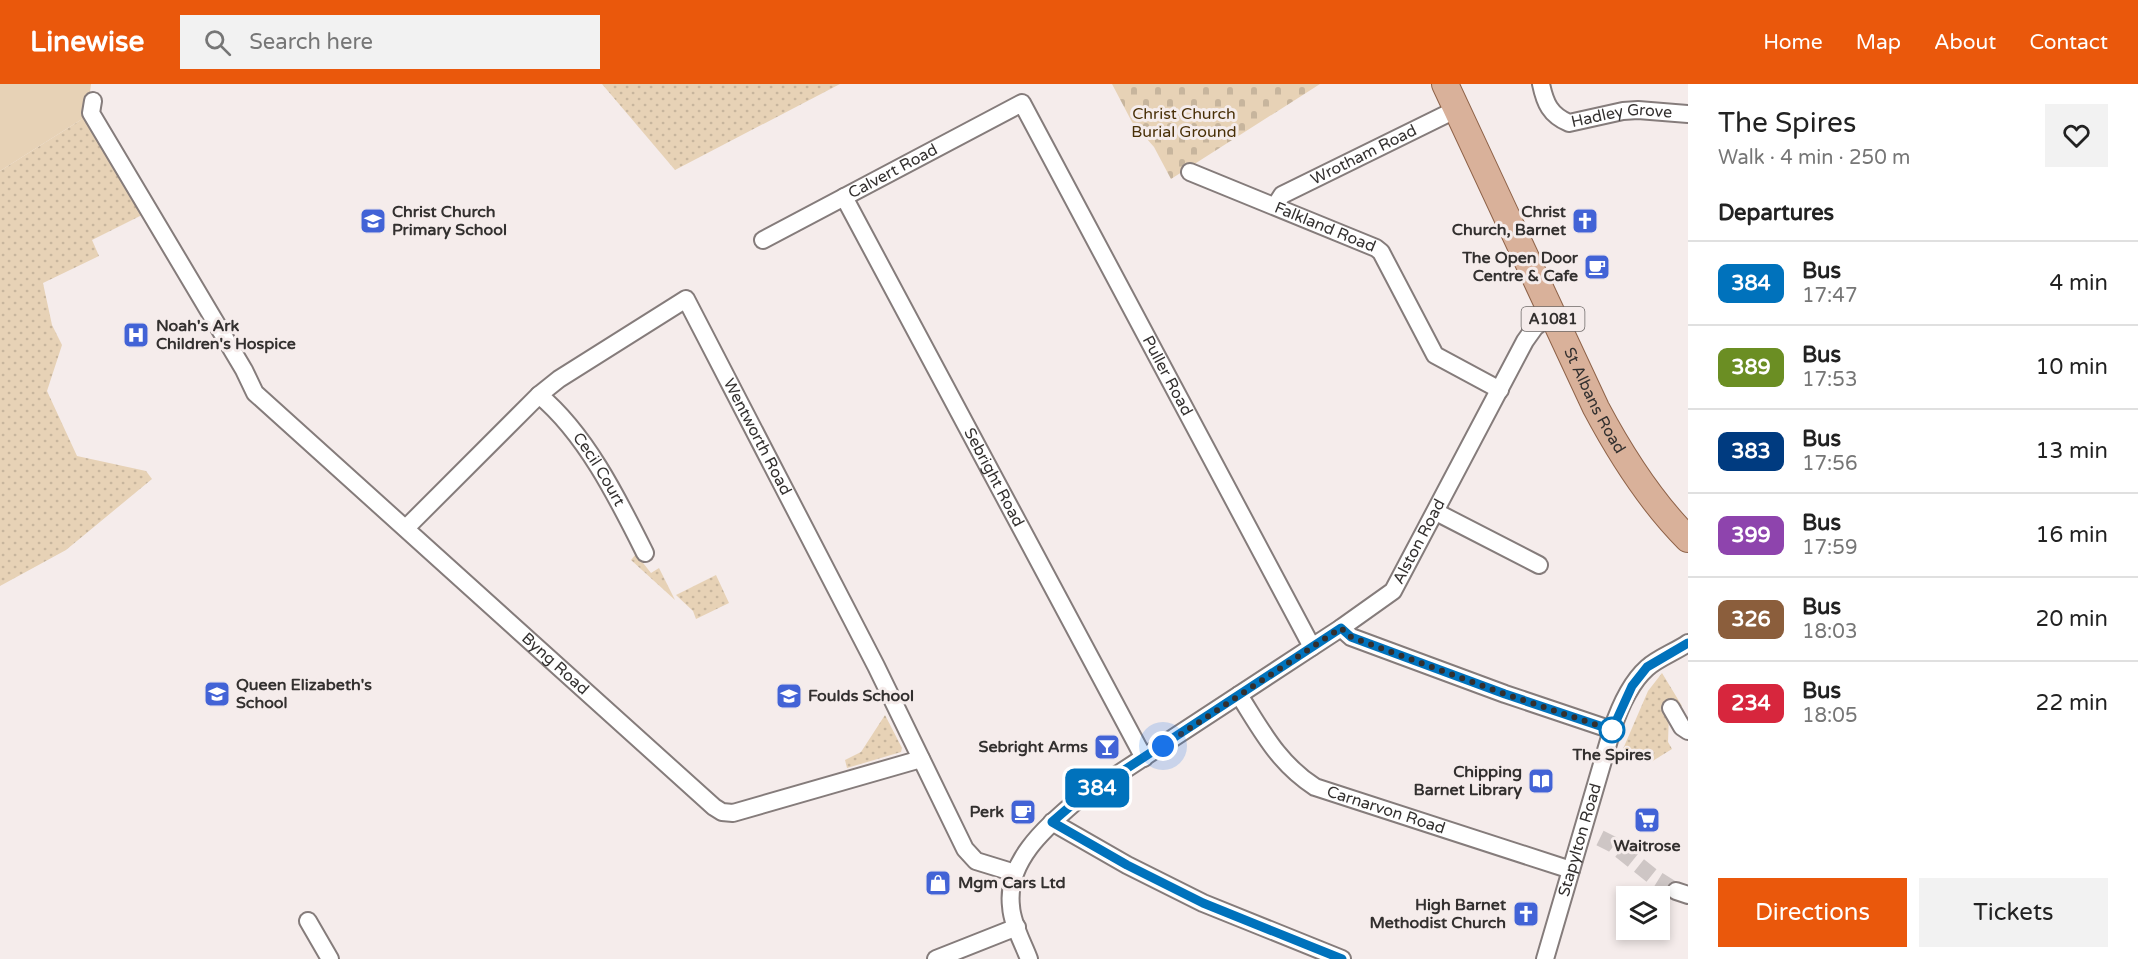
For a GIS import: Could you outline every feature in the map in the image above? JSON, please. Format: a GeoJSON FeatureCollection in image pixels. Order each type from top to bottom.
{"type":"FeatureCollection","features":[{"type":"Feature","properties":{"kind":"main road","name":"St Albans Road"},"geometry":{"type":"LineString","coordinates":[[1445,84],[1551,315],[1620,452],[1660,507],[1688,539]]}},
{"type":"Feature","properties":{"kind":"street","name":"Hadley Grove"},"geometry":{"type":"LineString","coordinates":[[1541,84],[1548,108],[1554,115],[1569,123],[1630,110],[1688,114]]}},
{"type":"Feature","properties":{"kind":"street","name":"Byng Road"},"geometry":{"type":"LineString","coordinates":[[93,101],[91,113],[244,370],[255,393],[640,742],[722,812],[733,813],[921,759]]}},
{"type":"Feature","properties":{"kind":"street","name":"Calvert Road"},"geometry":{"type":"LineString","coordinates":[[763,240],[1022,103]]}},
{"type":"Feature","properties":{"kind":"street","name":"Puller Road"},"geometry":{"type":"LineString","coordinates":[[1022,103],[1312,647]]}},
{"type":"Feature","properties":{"kind":"street","name":"Wrotham Road"},"geometry":{"type":"LineString","coordinates":[[1275,206],[1282,195],[1457,109]]}},
{"type":"Feature","properties":{"kind":"street","name":"Falkland Road"},"geometry":{"type":"LineString","coordinates":[[1190,172],[1376,248],[1381,252],[1435,355],[1500,390]]}},
{"type":"Feature","properties":{"kind":"street","name":"Sebright Road"},"geometry":{"type":"LineString","coordinates":[[844,196],[1144,758]]}},
{"type":"Feature","properties":{"kind":"street","name":"Wentworth Road"},"geometry":{"type":"LineString","coordinates":[[406,528],[539,395],[559,379],[686,299],[876,666],[965,849],[976,861],[1015,873]]}},
{"type":"Feature","properties":{"kind":"street","name":"Alston Road"},"geometry":{"type":"LineString","coordinates":[[1029,959],[1010,904],[1015,873],[1026,852],[1052,822],[1074,803],[1341,628],[1393,591],[1530,334],[1535,327],[1551,315]]}},
{"type":"Feature","properties":{"kind":"street","name":"Cecil Court"},"geometry":{"type":"LineString","coordinates":[[539,395],[576,434],[621,505],[645,553]]}},
{"type":"Feature","properties":{"kind":"street"},"geometry":{"type":"LineString","coordinates":[[1436,512],[1539,565]]}},
{"type":"Feature","properties":{"kind":"street"},"geometry":{"type":"LineString","coordinates":[[1341,628],[1351,637],[1505,694],[1612,730]]}},
{"type":"Feature","properties":{"kind":"street","name":"Stapylton Road"},"geometry":{"type":"LineString","coordinates":[[1545,959],[1612,730],[1632,686],[1647,667],[1688,643]]}},
{"type":"Feature","properties":{"kind":"street","name":"Carnarvon Road"},"geometry":{"type":"LineString","coordinates":[[1239,695],[1280,759],[1298,776],[1315,787],[1571,870]]}},
{"type":"Feature","properties":{"kind":"street"},"geometry":{"type":"LineString","coordinates":[[1671,708],[1682,727],[1688,731]]}},
{"type":"Feature","properties":{"kind":"street"},"geometry":{"type":"LineString","coordinates":[[1052,822],[1127,865],[1203,903],[1342,959]]}},
{"type":"Feature","properties":{"kind":"street"},"geometry":{"type":"LineString","coordinates":[[308,921],[330,959]]}},
{"type":"Feature","properties":{"kind":"street"},"geometry":{"type":"LineString","coordinates":[[936,959],[1017,927]]}},
{"type":"Feature","properties":{"kind":"green space"},"geometry":{"type":"Polygon","coordinates":[[[0,84],[91,84],[87,116],[0,171],[0,84]]]}},
{"type":"Feature","properties":{"kind":"green space"},"geometry":{"type":"Polygon","coordinates":[[[602,84],[840,84],[675,170],[602,84]]]}},
{"type":"Feature","properties":{"kind":"green space","name":"Christ Church Burial Ground"},"geometry":{"type":"Polygon","coordinates":[[[1112,84],[1320,84],[1171,179],[1154,147],[1132,122],[1112,84]]]}},
{"type":"Feature","properties":{"kind":"green space"},"geometry":{"type":"Polygon","coordinates":[[[87,116],[144,214],[92,240],[99,256],[43,283],[52,325],[62,345],[47,391],[77,456],[146,471],[152,479],[66,550],[0,586],[0,171],[87,116]]]}},
{"type":"Feature","properties":{"kind":"green space"},"geometry":{"type":"Polygon","coordinates":[[[636,554],[651,573],[659,568],[675,600],[631,560],[636,554]]]}},
{"type":"Feature","properties":{"kind":"green space"},"geometry":{"type":"Polygon","coordinates":[[[716,575],[729,603],[696,619],[693,611],[676,595],[716,575]]]}},
{"type":"Feature","properties":{"kind":"green space"},"geometry":{"type":"Polygon","coordinates":[[[1662,673],[1682,706],[1669,713],[1668,742],[1672,749],[1651,762],[1628,755],[1623,749],[1648,691],[1662,673]]]}},
{"type":"Feature","properties":{"kind":"green space"},"geometry":{"type":"Polygon","coordinates":[[[885,715],[902,748],[901,752],[847,768],[845,760],[861,752],[885,715]]]}},
{"type":"Feature","properties":{"kind":"tunnel"},"geometry":{"type":"LineString","coordinates":[[1600,838],[1612,844],[1652,876],[1676,891]]}},
{"type":"Feature","properties":{"kind":"bus line","name":"384"},"geometry":{"type":"LineString","coordinates":[[1342,959],[1203,903],[1127,865],[1052,822],[1074,803],[1341,628],[1351,637],[1505,694],[1612,730],[1632,686],[1647,667],[1688,643]]}},
{"type":"Feature","properties":{"kind":"place","name":"Christ Church Primary School"},"geometry":{"type":"Point","coordinates":[373,221]}},
{"type":"Feature","properties":{"kind":"place","name":"Christ Church, Barnet"},"geometry":{"type":"Point","coordinates":[1585,221]}},
{"type":"Feature","properties":{"kind":"place","name":"The Open Door Centre & Cafe"},"geometry":{"type":"Point","coordinates":[1597,267]}},
{"type":"Feature","properties":{"kind":"place","name":"Noah's Ark Children's Hospice"},"geometry":{"type":"Point","coordinates":[136,335]}},
{"type":"Feature","properties":{"kind":"place","name":"Queen Elizabeth's School"},"geometry":{"type":"Point","coordinates":[217,694]}},
{"type":"Feature","properties":{"kind":"place","name":"Foulds School"},"geometry":{"type":"Point","coordinates":[789,696]}},
{"type":"Feature","properties":{"kind":"place","name":"The Spires"},"geometry":{"type":"Point","coordinates":[1612,730]}},
{"type":"Feature","properties":{"kind":"place","name":"Sebright Arms"},"geometry":{"type":"Point","coordinates":[1107,747]}},
{"type":"Feature","properties":{"kind":"place","name":"Chipping Barnet Library"},"geometry":{"type":"Point","coordinates":[1541,781]}},
{"type":"Feature","properties":{"kind":"place","name":"Perk"},"geometry":{"type":"Point","coordinates":[1023,812]}},
{"type":"Feature","properties":{"kind":"place","name":"Waitrose"},"geometry":{"type":"Point","coordinates":[1647,820]}},
{"type":"Feature","properties":{"kind":"place","name":"Mgm Cars Ltd"},"geometry":{"type":"Point","coordinates":[938,883]}},
{"type":"Feature","properties":{"kind":"place","name":"High Barnet Methodist Church"},"geometry":{"type":"Point","coordinates":[1526,914]}},
{"type":"Feature","properties":{"kind":"route"},"geometry":{"type":"LineString","coordinates":[[1163,746],[1341,628],[1351,637],[1505,694],[1612,730]]}}]}
